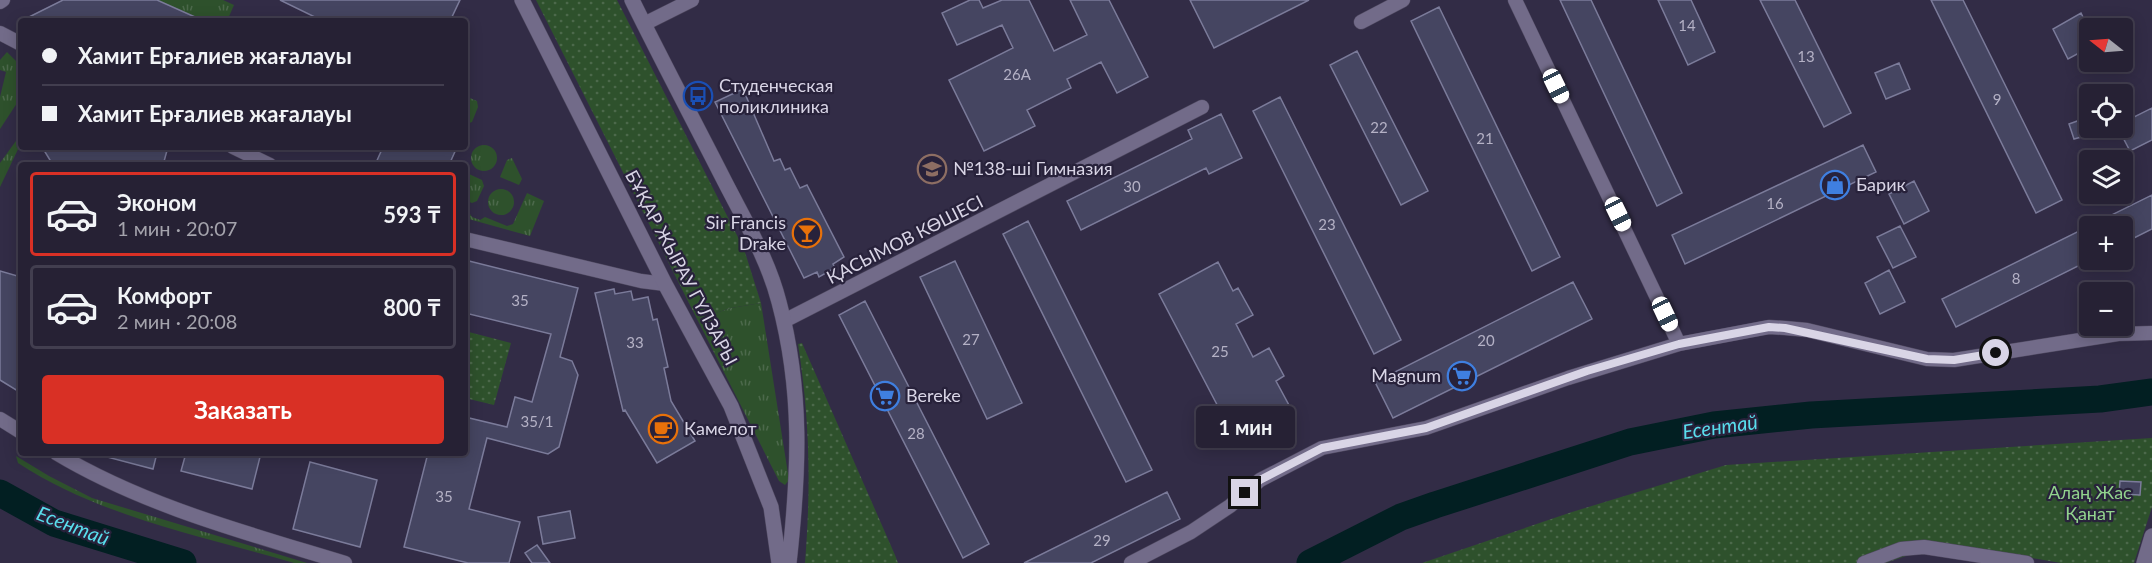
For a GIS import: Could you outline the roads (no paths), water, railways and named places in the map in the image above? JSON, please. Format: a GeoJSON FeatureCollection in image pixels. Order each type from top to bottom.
{"type":"FeatureCollection","features":[{"type":"Feature","properties":{"kind":"street","name":"БҰҚАР ЖЫРАУ ГҮЛЗАРЫ"},"geometry":{"type":"LineString","coordinates":[[522,0],[665,284],[732,406],[771,507],[779,563]]}},
{"type":"Feature","properties":{"kind":"street"},"geometry":{"type":"LineString","coordinates":[[632,0],[761,253],[784,321],[798,436],[795,508],[789,563]]}},
{"type":"Feature","properties":{"kind":"street"},"geometry":{"type":"LineString","coordinates":[[644,24],[692,0]]}},
{"type":"Feature","properties":{"kind":"street"},"geometry":{"type":"LineString","coordinates":[[1361,22],[1403,0]]}},
{"type":"Feature","properties":{"kind":"street"},"geometry":{"type":"LineString","coordinates":[[1515,0],[1679,344]]}},
{"type":"Feature","properties":{"kind":"street"},"geometry":{"type":"LineString","coordinates":[[0,33],[18,42]]}},
{"type":"Feature","properties":{"kind":"street","name":"ҚАСЫМОВ КӨШЕСІ"},"geometry":{"type":"LineString","coordinates":[[784,321],[1202,107]]}},
{"type":"Feature","properties":{"kind":"street"},"geometry":{"type":"LineString","coordinates":[[239,150],[264,162]]}},
{"type":"Feature","properties":{"kind":"street"},"geometry":{"type":"LineString","coordinates":[[468,240],[597,272],[665,284]]}},
{"type":"Feature","properties":{"kind":"street"},"geometry":{"type":"LineString","coordinates":[[1131,563],[1191,532],[1230,506],[1260,480],[1322,448],[1426,428],[1587,371],[1679,344],[1769,327],[1785,328],[1927,359],[1954,360],[2118,334],[2152,333]]}},
{"type":"Feature","properties":{"kind":"street"},"geometry":{"type":"LineString","coordinates":[[0,418],[18,430]]}},
{"type":"Feature","properties":{"kind":"street"},"geometry":{"type":"LineString","coordinates":[[62,456],[115,485],[246,532],[345,563]]}},
{"type":"Feature","properties":{"kind":"street"},"geometry":{"type":"LineString","coordinates":[[771,507],[795,508]]}},
{"type":"Feature","properties":{"kind":"street"},"geometry":{"type":"LineString","coordinates":[[2144,563],[2152,536]]}},
{"type":"Feature","properties":{"kind":"street"},"geometry":{"type":"LineString","coordinates":[[1864,563],[1901,549],[1924,547],[2027,563]]}},
{"type":"Feature","properties":{"kind":"waterway","name":"Есентай"},"geometry":{"type":"LineString","coordinates":[[1310,563],[1401,517],[1630,442],[1714,425],[1811,415],[2100,399],[2152,392]]}},
{"type":"Feature","properties":{"kind":"waterway","name":"Есентай"},"geometry":{"type":"LineString","coordinates":[[0,493],[54,523],[183,563]]}},
{"type":"Feature","properties":{"kind":"place","name":"Студенческая поликлиника"},"geometry":{"type":"Point","coordinates":[698,96]}},
{"type":"Feature","properties":{"kind":"place","name":"№138-ші Гимназия"},"geometry":{"type":"Point","coordinates":[932,169]}},
{"type":"Feature","properties":{"kind":"place","name":"Барик"},"geometry":{"type":"Point","coordinates":[1835,185]}},
{"type":"Feature","properties":{"kind":"place","name":"Sir Francis Drake"},"geometry":{"type":"Point","coordinates":[807,233]}},
{"type":"Feature","properties":{"kind":"place","name":"Magnum"},"geometry":{"type":"Point","coordinates":[1462,376]}},
{"type":"Feature","properties":{"kind":"place","name":"Bereke"},"geometry":{"type":"Point","coordinates":[885,396]}},
{"type":"Feature","properties":{"kind":"place","name":"Камелот"},"geometry":{"type":"Point","coordinates":[663,429]}},
{"type":"Feature","properties":{"kind":"park label","name":"Алаң Жас Қанат"},"geometry":{"type":"Point","coordinates":[2090,503]}}]}
